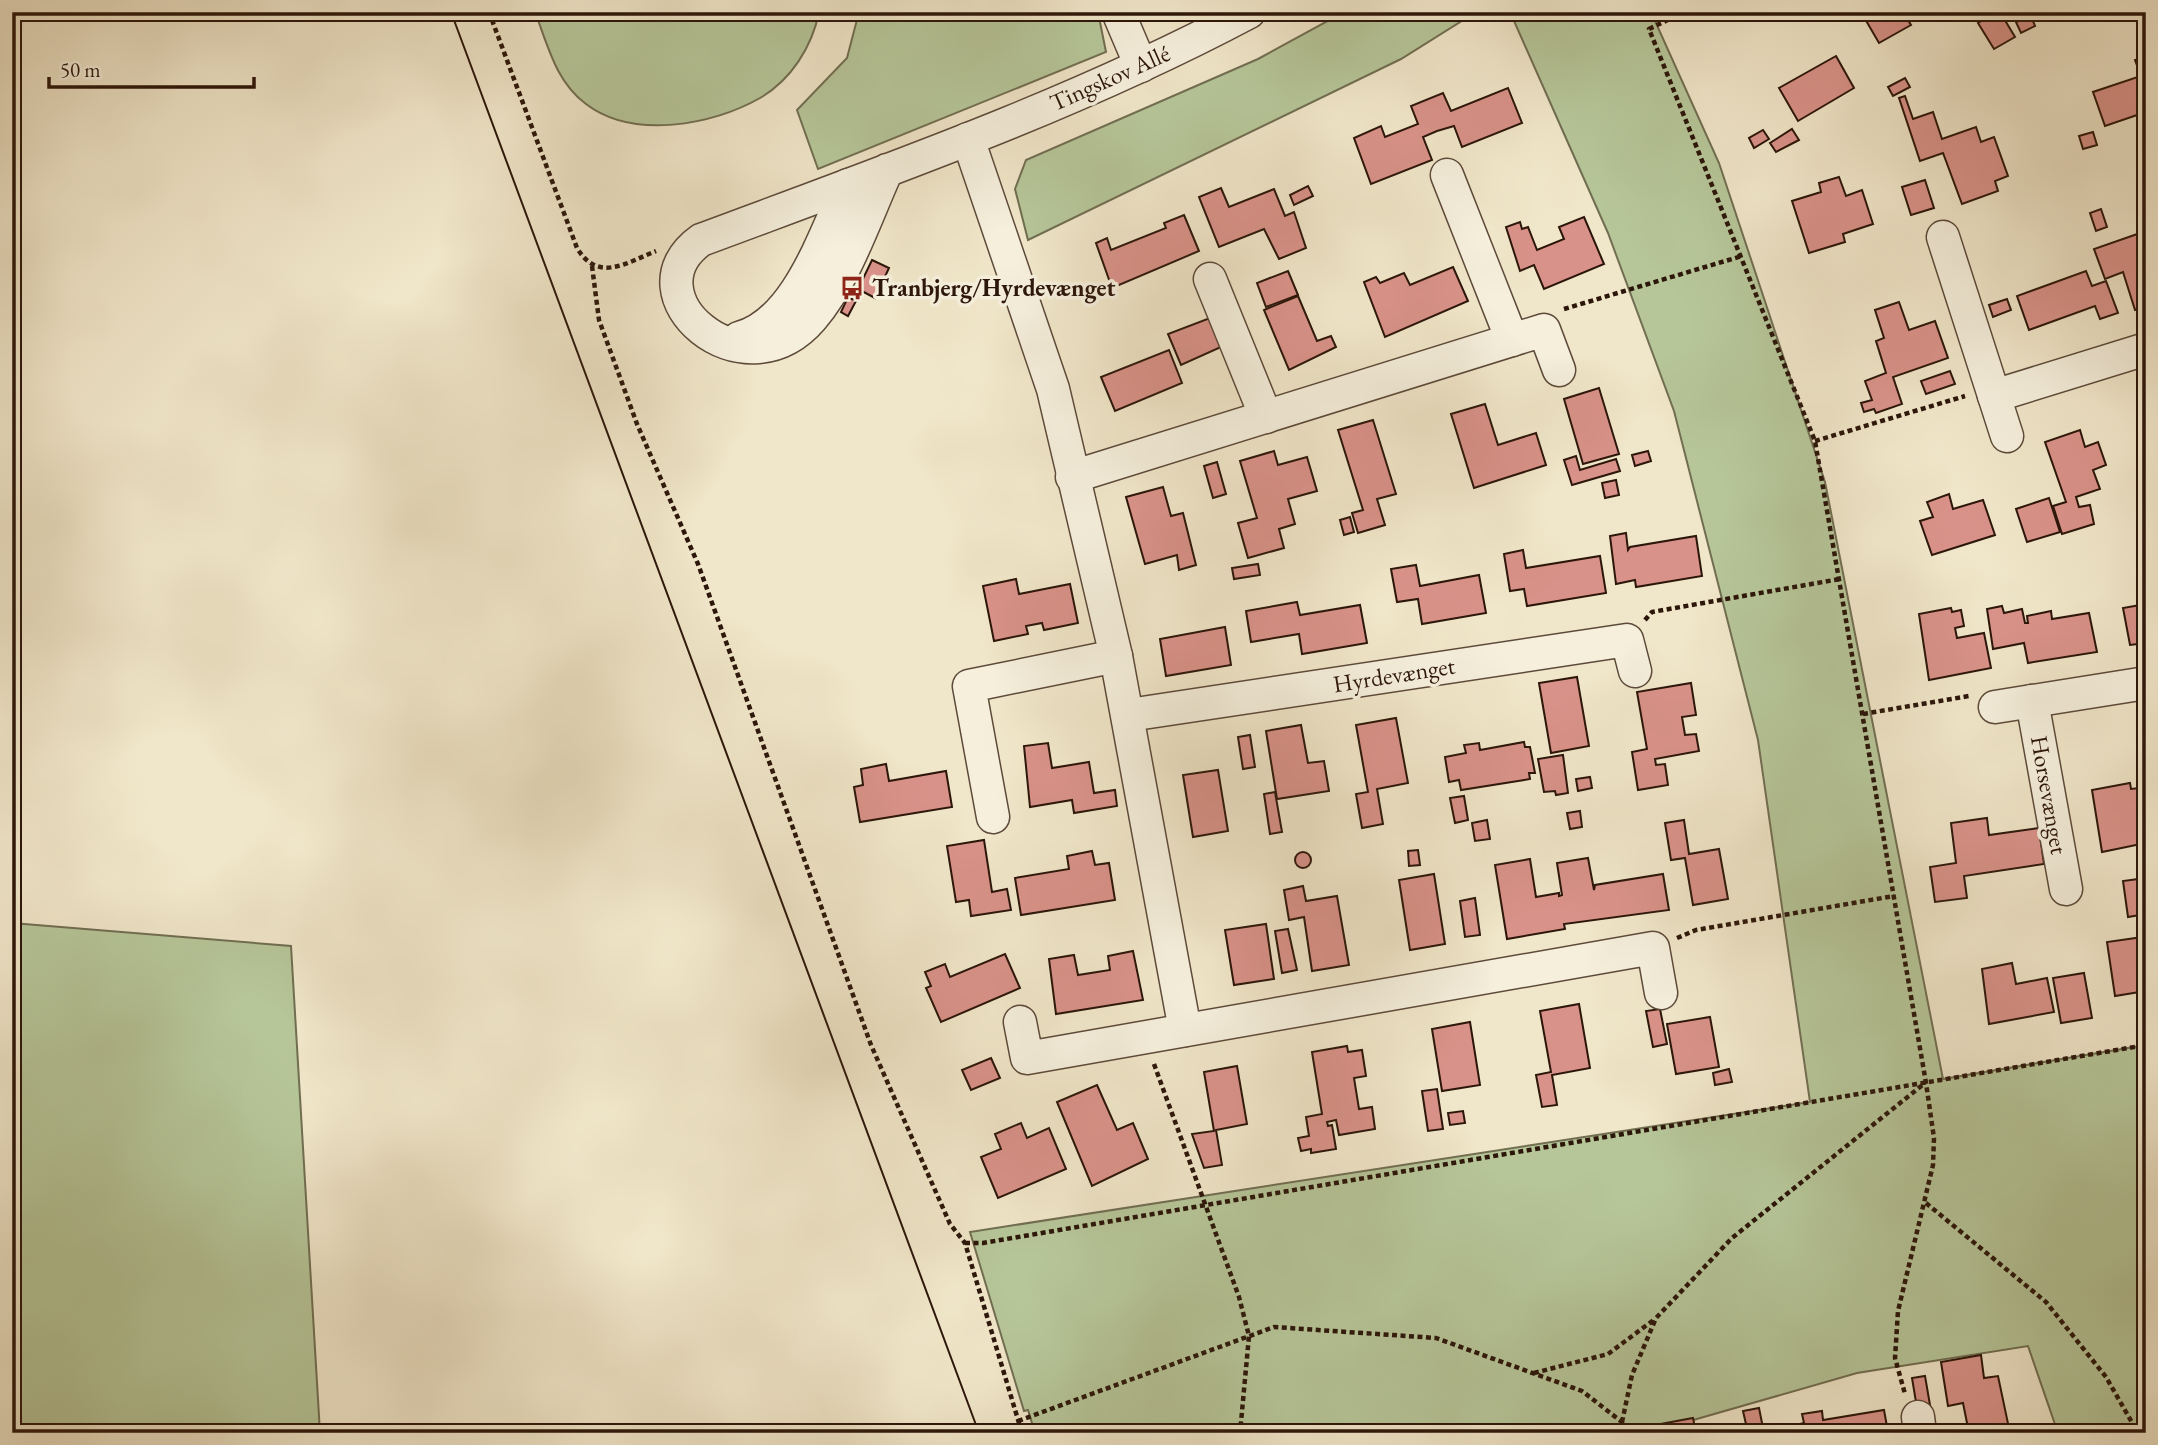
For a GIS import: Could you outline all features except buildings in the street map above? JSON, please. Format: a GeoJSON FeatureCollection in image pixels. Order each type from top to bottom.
{"type":"FeatureCollection","features":[{"type":"Feature","properties":{"kind":"street"},"geometry":{"type":"LineString","coordinates":[[1118,12],[1141,66]]}},
{"type":"Feature","properties":{"kind":"street","name":"Tingskov Allé"},"geometry":{"type":"LineString","coordinates":[[701,240],[968,139],[1141,66],[1249,12]]}},
{"type":"Feature","properties":{"kind":"street"},"geometry":{"type":"LineString","coordinates":[[968,139],[1053,389],[1129,715],[1185,1030]]}},
{"type":"Feature","properties":{"kind":"street"},"geometry":{"type":"LineString","coordinates":[[701,240],[688,249],[679,262],[676,286],[688,313],[718,341],[741,348],[766,346],[790,335],[810,320],[827,298],[887,170]]}},
{"type":"Feature","properties":{"kind":"street"},"geometry":{"type":"LineString","coordinates":[[1447,175],[1512,340]]}},
{"type":"Feature","properties":{"kind":"street"},"geometry":{"type":"LineString","coordinates":[[718,341],[751,335],[782,311],[795,294],[848,185]]}},
{"type":"Feature","properties":{"kind":"street"},"geometry":{"type":"LineString","coordinates":[[1943,237],[2007,436]]}},
{"type":"Feature","properties":{"kind":"street"},"geometry":{"type":"LineString","coordinates":[[1210,279],[1266,417]]}},
{"type":"Feature","properties":{"kind":"street"},"geometry":{"type":"LineString","coordinates":[[1072,477],[1544,330],[1559,370]]}},
{"type":"Feature","properties":{"kind":"street"},"geometry":{"type":"LineString","coordinates":[[1994,396],[2146,349]]}},
{"type":"Feature","properties":{"kind":"street"},"geometry":{"type":"LineString","coordinates":[[1628,640],[1635,671]]}},
{"type":"Feature","properties":{"kind":"street","name":"Hyrdevænget"},"geometry":{"type":"LineString","coordinates":[[1129,715],[1628,640]]}},
{"type":"Feature","properties":{"kind":"street"},"geometry":{"type":"LineString","coordinates":[[993,817],[969,686],[1116,656]]}},
{"type":"Feature","properties":{"kind":"street","name":"Horsevænget"},"geometry":{"type":"LineString","coordinates":[[1995,707],[2146,683]]}},
{"type":"Feature","properties":{"kind":"street","name":"Horsevænget"},"geometry":{"type":"LineString","coordinates":[[2032,701],[2066,889]]}},
{"type":"Feature","properties":{"kind":"street"},"geometry":{"type":"LineString","coordinates":[[1020,1022],[1027,1058],[1653,948],[1661,993]]}},
{"type":"Feature","properties":{"kind":"path"},"geometry":{"type":"LineString","coordinates":[[489,12],[577,248],[592,266],[599,320],[637,424],[698,564],[872,1045],[950,1224],[965,1243],[1022,1433]]}},
{"type":"Feature","properties":{"kind":"path"},"geometry":{"type":"LineString","coordinates":[[1684,12],[1649,29],[1815,441],[1926,1083],[1934,1139],[1926,1203],[1898,1311],[1895,1358]]}},
{"type":"Feature","properties":{"kind":"path"},"geometry":{"type":"LineString","coordinates":[[592,266],[618,267],[672,245],[701,240]]}},
{"type":"Feature","properties":{"kind":"path"},"geometry":{"type":"LineString","coordinates":[[1544,330],[1560,310],[1742,256]]}},
{"type":"Feature","properties":{"kind":"path"},"geometry":{"type":"LineString","coordinates":[[1815,441],[1967,395],[1994,396]]}},
{"type":"Feature","properties":{"kind":"path"},"geometry":{"type":"LineString","coordinates":[[1628,640],[1653,611],[1840,579]]}},
{"type":"Feature","properties":{"kind":"path"},"geometry":{"type":"LineString","coordinates":[[1863,714],[1984,693],[1995,707]]}},
{"type":"Feature","properties":{"kind":"path"},"geometry":{"type":"LineString","coordinates":[[1653,948],[1696,930],[1894,896]]}},
{"type":"Feature","properties":{"kind":"path"},"geometry":{"type":"LineString","coordinates":[[1144,1037],[1239,1297],[1249,1336],[1240,1433]]}},
{"type":"Feature","properties":{"kind":"path"},"geometry":{"type":"LineString","coordinates":[[965,1243],[983,1243],[2146,1045]]}},
{"type":"Feature","properties":{"kind":"path"},"geometry":{"type":"LineString","coordinates":[[1532,1373],[1608,1354],[1656,1318],[1732,1238],[1926,1083]]}},
{"type":"Feature","properties":{"kind":"path"},"geometry":{"type":"LineString","coordinates":[[1926,1203],[2046,1302],[2106,1377],[2138,1433]]}},
{"type":"Feature","properties":{"kind":"path"},"geometry":{"type":"LineString","coordinates":[[1623,1433],[1622,1422],[1632,1374],[1656,1318]]}},
{"type":"Feature","properties":{"kind":"path"},"geometry":{"type":"LineString","coordinates":[[1018,1421],[1274,1328],[1436,1338],[1581,1391],[1622,1422]]}},
{"type":"Feature","properties":{"kind":"green space"},"geometry":{"type":"Polygon","coordinates":[[[535,12],[819,12],[805,50],[790,72],[771,91],[720,115],[673,125],[649,125],[626,122],[605,115],[576,95],[554,62],[535,12]]]}},
{"type":"Feature","properties":{"kind":"green space"},"geometry":{"type":"Polygon","coordinates":[[[859,12],[1098,12],[1106,52],[818,169],[797,110],[847,58],[859,12]]]}},
{"type":"Feature","properties":{"kind":"green space"},"geometry":{"type":"Polygon","coordinates":[[[1344,12],[1476,12],[1401,59],[1028,240],[1015,189],[1026,160],[1258,59],[1344,12]]]}},
{"type":"Feature","properties":{"kind":"green space"},"geometry":{"type":"Polygon","coordinates":[[[1510,12],[1651,12],[1719,163],[1825,482],[1943,1079],[2146,1045],[2146,1433],[2058,1433],[2028,1346],[1857,1373],[1648,1433],[1035,1433],[1028,1410],[1024,1411],[970,1232],[1810,1102],[1758,740],[1674,411],[1608,233],[1510,12]]]}},
{"type":"Feature","properties":{"kind":"green space"},"geometry":{"type":"Polygon","coordinates":[[[12,923],[291,946],[320,1433],[12,1433],[12,923]]]}},
{"type":"Feature","properties":{"kind":"tram line"},"geometry":{"type":"LineString","coordinates":[[451,12],[979,1433]]}},
{"type":"Feature","properties":{"kind":"place","name":"Tranbjerg/Hyrdevænget"},"geometry":{"type":"Point","coordinates":[852,288]}}]}
